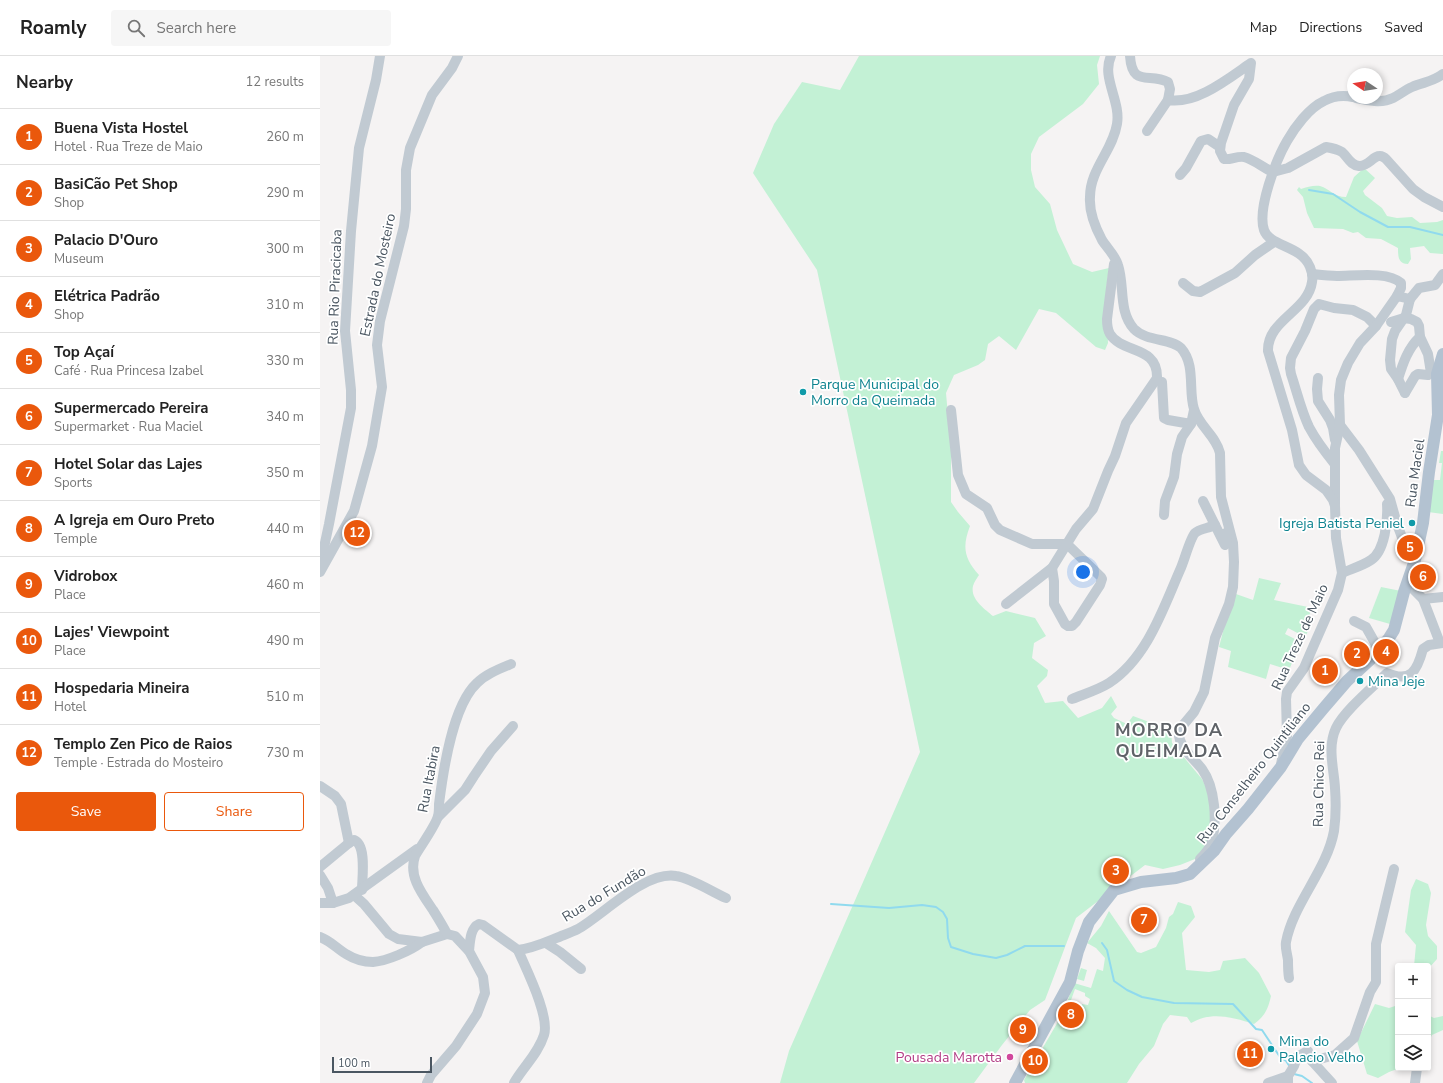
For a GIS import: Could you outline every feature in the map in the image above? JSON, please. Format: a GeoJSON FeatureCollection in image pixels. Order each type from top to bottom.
{"type":"FeatureCollection","features":[{"type":"Feature","properties":{"kind":"main road","name":"Rua Maciel"},"geometry":{"type":"LineString","coordinates":[[1407,583],[1415,560],[1423,523],[1438,414],[1437,370],[1443,354]]}},
{"type":"Feature","properties":{"kind":"main road","name":"Rua Conselheiro Quintiliano"},"geometry":{"type":"LineString","coordinates":[[1190,874],[1214,851],[1226,834],[1248,809],[1281,767],[1298,739],[1323,709],[1347,681],[1379,650],[1389,638],[1394,630],[1407,583]]}},
{"type":"Feature","properties":{"kind":"main road"},"geometry":{"type":"LineString","coordinates":[[1015,1083],[1070,982],[1078,951],[1089,922],[1114,890],[1141,882],[1176,878],[1190,874]]}},
{"type":"Feature","properties":{"kind":"street","name":"Rua Rio Piracicaba"},"geometry":{"type":"LineString","coordinates":[[320,566],[351,408],[351,390],[345,331],[351,231],[359,148],[376,80],[380,56]]}},
{"type":"Feature","properties":{"kind":"street","name":"Estrada do Mosteiro"},"geometry":{"type":"LineString","coordinates":[[320,572],[354,511],[372,446],[382,387],[377,345],[380,321],[404,226],[406,209],[406,170],[410,148],[432,95],[452,68],[458,56]]}},
{"type":"Feature","properties":{"kind":"street"},"geometry":{"type":"LineString","coordinates":[[1111,56],[1108,71],[1117,105],[1117,124],[1113,139],[1093,178],[1090,207],[1096,228],[1102,240],[1115,258],[1119,270],[1127,317],[1134,328],[1144,336],[1175,344],[1181,348],[1191,374],[1194,410],[1191,424],[1182,437],[1176,454],[1174,477],[1165,501],[1164,515]]}},
{"type":"Feature","properties":{"kind":"street"},"geometry":{"type":"LineString","coordinates":[[1130,56],[1132,68],[1138,76],[1168,82],[1170,89],[1168,100],[1147,131]]}},
{"type":"Feature","properties":{"kind":"street"},"geometry":{"type":"LineString","coordinates":[[1168,100],[1178,100],[1196,96],[1221,84],[1251,60]]}},
{"type":"Feature","properties":{"kind":"street"},"geometry":{"type":"LineString","coordinates":[[1251,60],[1248,79],[1234,104],[1220,146],[1221,155],[1224,159],[1228,160],[1236,157],[1244,157],[1255,161],[1273,172],[1288,168],[1326,147],[1341,152],[1356,166],[1366,165],[1378,156],[1381,156],[1386,159],[1413,190],[1443,207]]}},
{"type":"Feature","properties":{"kind":"street"},"geometry":{"type":"LineString","coordinates":[[1383,101],[1393,98],[1413,86],[1431,82],[1443,74]]}},
{"type":"Feature","properties":{"kind":"street"},"geometry":{"type":"LineString","coordinates":[[1335,506],[1334,463],[1335,448],[1340,425],[1339,395],[1341,380],[1360,343],[1376,326],[1398,296],[1401,283],[1389,278],[1356,275],[1327,276],[1312,274],[1304,257],[1289,247],[1274,242],[1268,236],[1264,231],[1263,222],[1265,202],[1273,172],[1288,140],[1319,103],[1331,98],[1347,97]]}},
{"type":"Feature","properties":{"kind":"street"},"geometry":{"type":"LineString","coordinates":[[1180,175],[1186,168],[1201,141],[1208,139],[1220,146]]}},
{"type":"Feature","properties":{"kind":"street"},"geometry":{"type":"LineString","coordinates":[[1183,283],[1193,291],[1200,292],[1235,273],[1255,255],[1274,242]]}},
{"type":"Feature","properties":{"kind":"street"},"geometry":{"type":"LineString","coordinates":[[1006,604],[1018,593],[1052,568],[1076,530],[1093,509],[1115,456],[1126,423],[1157,378],[1156,368],[1150,358],[1116,340],[1110,334],[1107,319],[1115,258]]}},
{"type":"Feature","properties":{"kind":"street","name":"Rua Treze de Maio"},"geometry":{"type":"LineString","coordinates":[[1281,767],[1287,736],[1287,692],[1304,668],[1338,590],[1342,573],[1336,538],[1335,506],[1330,494],[1306,475],[1299,465],[1292,430],[1268,351],[1268,344],[1272,334],[1304,300],[1312,282],[1312,274]]}},
{"type":"Feature","properties":{"kind":"street"},"geometry":{"type":"LineString","coordinates":[[1391,322],[1404,318],[1417,322],[1420,337],[1437,370],[1428,375],[1418,374],[1415,376],[1406,393],[1391,369],[1390,352],[1395,331],[1404,318],[1407,312],[1410,299],[1419,288],[1435,285],[1443,274]]}},
{"type":"Feature","properties":{"kind":"street"},"geometry":{"type":"LineString","coordinates":[[1398,296],[1410,299]]}},
{"type":"Feature","properties":{"kind":"street"},"geometry":{"type":"LineString","coordinates":[[1334,463],[1315,437],[1303,412],[1290,368],[1290,358],[1305,331],[1314,309],[1319,304],[1334,308],[1353,310],[1367,318],[1376,326]]}},
{"type":"Feature","properties":{"kind":"street"},"geometry":{"type":"LineString","coordinates":[[1398,379],[1408,353],[1420,337]]}},
{"type":"Feature","properties":{"kind":"street"},"geometry":{"type":"LineString","coordinates":[[1318,378],[1318,401],[1330,420],[1333,428],[1335,448]]}},
{"type":"Feature","properties":{"kind":"street"},"geometry":{"type":"LineString","coordinates":[[1162,382],[1164,418],[1191,424]]}},
{"type":"Feature","properties":{"kind":"street"},"geometry":{"type":"LineString","coordinates":[[951,410],[958,475],[966,494],[987,508],[995,524],[1000,530],[1032,544],[1067,544],[1095,570],[1102,579],[1100,585],[1072,626],[1065,624],[1054,604],[1054,581],[1052,568]]}},
{"type":"Feature","properties":{"kind":"street"},"geometry":{"type":"LineString","coordinates":[[1194,410],[1202,425],[1219,447],[1220,482],[1227,538],[1226,544],[1223,543],[1203,501]]}},
{"type":"Feature","properties":{"kind":"street"},"geometry":{"type":"LineString","coordinates":[[1340,425],[1364,456],[1392,503],[1403,540],[1418,546]]}},
{"type":"Feature","properties":{"kind":"street"},"geometry":{"type":"LineString","coordinates":[[1342,573],[1371,560],[1378,552],[1383,539],[1388,516],[1387,496]]}},
{"type":"Feature","properties":{"kind":"street"},"geometry":{"type":"LineString","coordinates":[[1190,874],[1210,845],[1214,819],[1213,802],[1207,777],[1181,744],[1178,735],[1179,730],[1194,712],[1204,692],[1216,638],[1231,596],[1234,574],[1233,543],[1222,505]]}},
{"type":"Feature","properties":{"kind":"street"},"geometry":{"type":"LineString","coordinates":[[1072,699],[1109,682],[1132,662],[1151,634],[1194,534],[1215,525]]}},
{"type":"Feature","properties":{"kind":"street"},"geometry":{"type":"LineString","coordinates":[[1407,583],[1423,599],[1442,643]]}},
{"type":"Feature","properties":{"kind":"street"},"geometry":{"type":"LineString","coordinates":[[1423,599],[1443,597]]}},
{"type":"Feature","properties":{"kind":"street"},"geometry":{"type":"LineString","coordinates":[[1354,621],[1366,627],[1379,650]]}},
{"type":"Feature","properties":{"kind":"street","name":"Rua Chico Rei"},"geometry":{"type":"LineString","coordinates":[[1288,978],[1288,958],[1285,948],[1288,934],[1323,862],[1334,831],[1335,788],[1332,739],[1335,730],[1344,716],[1387,673],[1395,676],[1412,674],[1420,661],[1423,649],[1429,645],[1442,643]]}},
{"type":"Feature","properties":{"kind":"street","name":"Rua Itabira"},"geometry":{"type":"LineString","coordinates":[[447,934],[422,894],[414,877],[413,861],[438,817],[451,740],[457,716],[465,700],[478,682],[511,664]]}},
{"type":"Feature","properties":{"kind":"street"},"geometry":{"type":"LineString","coordinates":[[438,817],[465,790],[491,752],[513,726]]}},
{"type":"Feature","properties":{"kind":"street"},"geometry":{"type":"LineString","coordinates":[[320,786],[337,797],[341,804],[351,842]]}},
{"type":"Feature","properties":{"kind":"street"},"geometry":{"type":"LineString","coordinates":[[320,867],[351,842],[358,842],[361,847],[363,857],[358,892],[364,904],[389,934],[398,939],[422,942]]}},
{"type":"Feature","properties":{"kind":"street"},"geometry":{"type":"LineString","coordinates":[[320,903],[333,903],[349,898],[422,846]]}},
{"type":"Feature","properties":{"kind":"street"},"geometry":{"type":"LineString","coordinates":[[1312,1061],[1335,1055],[1354,1038],[1370,992],[1376,982],[1376,944],[1394,869]]}},
{"type":"Feature","properties":{"kind":"street"},"geometry":{"type":"LineString","coordinates":[[320,876],[328,888],[333,903]]}},
{"type":"Feature","properties":{"kind":"street","name":"Rua do Fundão"},"geometry":{"type":"LineString","coordinates":[[518,950],[546,943],[577,929],[650,880],[664,876],[684,877],[726,898]]}},
{"type":"Feature","properties":{"kind":"street"},"geometry":{"type":"LineString","coordinates":[[469,951],[474,926],[479,924],[483,925],[518,950],[536,994],[545,1022],[544,1035],[535,1052],[514,1083]]}},
{"type":"Feature","properties":{"kind":"street"},"geometry":{"type":"LineString","coordinates":[[320,937],[331,942],[345,954],[354,958],[373,962],[405,952],[422,942],[447,934],[455,936],[469,951],[483,977],[485,998],[473,1023],[456,1046],[430,1075],[427,1083]]}},
{"type":"Feature","properties":{"kind":"street"},"geometry":{"type":"LineString","coordinates":[[546,943],[581,969]]}},
{"type":"Feature","properties":{"kind":"street"},"geometry":{"type":"LineString","coordinates":[[1268,1083],[1288,1079],[1297,1057],[1308,1052],[1312,1061],[1332,1083]]}},
{"type":"Feature","properties":{"kind":"street"},"geometry":{"type":"LineString","coordinates":[[1415,1083],[1417,1071]]}},
{"type":"Feature","properties":{"kind":"green space"},"geometry":{"type":"Polygon","coordinates":[[[859,56],[1100,56],[1097,65],[1099,84],[1083,104],[1039,137],[1031,154],[1031,170],[1035,187],[1050,204],[1057,230],[1073,264],[1092,272],[1109,268],[1106,290],[1108,343],[1105,350],[1096,347],[1056,313],[1039,309],[1016,350],[999,336],[988,344],[985,360],[978,365],[954,375],[946,393],[951,449],[951,502],[970,526],[967,533],[965,546],[967,558],[979,575],[973,586],[976,599],[982,607],[993,616],[1006,611],[1035,618],[1046,636],[1034,643],[1032,658],[1048,670],[1047,676],[1037,686],[1045,703],[1063,701],[1078,718],[1102,708],[1111,696],[1117,707],[1111,714],[1114,718],[1127,724],[1133,716],[1171,730],[1172,743],[1202,779],[1209,793],[1211,827],[1207,846],[1195,859],[1180,865],[1163,869],[1145,865],[1076,918],[1045,1000],[1030,1010],[974,1083],[780,1083],[789,1051],[920,752],[817,270],[753,173],[774,124],[802,82],[840,90],[859,56]]]}},
{"type":"Feature","properties":{"kind":"green space"},"geometry":{"type":"Polygon","coordinates":[[[1364,168],[1375,178],[1363,191],[1365,195],[1382,208],[1387,216],[1397,218],[1412,217],[1420,223],[1437,222],[1443,220],[1443,254],[1430,253],[1424,246],[1410,248],[1411,259],[1408,264],[1405,264],[1399,259],[1398,248],[1381,239],[1366,238],[1358,232],[1353,233],[1343,229],[1314,228],[1307,213],[1303,197],[1297,190],[1299,187],[1301,189],[1320,186],[1338,196],[1346,197],[1354,177],[1364,168]]]}},
{"type":"Feature","properties":{"kind":"green space"},"geometry":{"type":"Polygon","coordinates":[[[1441,451],[1443,451],[1443,514],[1428,512],[1431,480],[1440,480],[1442,463],[1439,463],[1441,451]]]}},
{"type":"Feature","properties":{"kind":"green space"},"geometry":{"type":"Polygon","coordinates":[[[1259,578],[1281,583],[1274,600],[1313,608],[1302,628],[1308,631],[1305,637],[1288,628],[1285,634],[1297,640],[1299,638],[1302,639],[1289,670],[1270,664],[1266,679],[1228,667],[1231,651],[1219,647],[1225,624],[1236,594],[1253,600],[1259,578]]]}},
{"type":"Feature","properties":{"kind":"green space"},"geometry":{"type":"Polygon","coordinates":[[[1381,587],[1401,591],[1390,624],[1369,618],[1381,587]]]}},
{"type":"Feature","properties":{"kind":"green space"},"geometry":{"type":"Polygon","coordinates":[[[1416,879],[1428,884],[1431,893],[1426,925],[1428,936],[1437,946],[1437,959],[1431,966],[1431,963],[1414,963],[1416,945],[1405,932],[1411,890],[1416,879]]]}},
{"type":"Feature","properties":{"kind":"green space"},"geometry":{"type":"Polygon","coordinates":[[[1178,902],[1191,906],[1195,917],[1182,933],[1186,970],[1209,972],[1220,970],[1223,961],[1245,958],[1259,973],[1271,996],[1267,1008],[1261,1018],[1254,1024],[1222,1016],[1206,1017],[1191,1023],[1187,1017],[1170,1015],[1163,1024],[1154,1046],[1139,1064],[1127,1083],[1025,1083],[1024,1080],[1059,1020],[1073,1028],[1082,1018],[1079,1017],[1080,1013],[1066,1005],[1074,983],[1091,988],[1097,969],[1103,971],[1105,958],[1096,948],[1087,943],[1101,926],[1109,911],[1137,952],[1141,953],[1156,947],[1166,928],[1169,917],[1173,914],[1178,902]],[[1075,989],[1070,1003],[1081,1007],[1082,1004],[1088,1005],[1090,999],[1085,996],[1085,993],[1075,989]]]}},
{"type":"Feature","properties":{"kind":"green space"},"geometry":{"type":"Polygon","coordinates":[[[1081,968],[1087,970],[1084,981],[1077,979],[1081,968]]]}},
{"type":"Feature","properties":{"kind":"green space"},"geometry":{"type":"Polygon","coordinates":[[[1375,1004],[1389,1008],[1395,1006],[1395,1070],[1378,1078],[1367,1074],[1357,1041],[1375,1004]]]}},
{"type":"Feature","properties":{"kind":"green space"},"geometry":{"type":"Polygon","coordinates":[[[1431,1016],[1434,1018],[1443,1016],[1443,1030],[1432,1035],[1431,1037],[1431,1016]]]}},
{"type":"Feature","properties":{"kind":"water"},"geometry":{"type":"Polygon","coordinates":[[[1146,914],[1149,921],[1142,925],[1138,918],[1146,914]]]}},
{"type":"Feature","properties":{"kind":"waterway"},"geometry":{"type":"LineString","coordinates":[[1309,190],[1333,194],[1360,212],[1388,227],[1410,227],[1443,235]]}},
{"type":"Feature","properties":{"kind":"waterway"},"geometry":{"type":"LineString","coordinates":[[831,904],[889,908],[922,905],[936,907],[943,912],[947,919],[948,938],[951,947],[973,954],[996,958],[1007,955],[1025,946],[1064,946]]}},
{"type":"Feature","properties":{"kind":"waterway"},"geometry":{"type":"LineString","coordinates":[[1102,943],[1107,950],[1114,981],[1127,990],[1142,997],[1174,1003],[1233,1004],[1256,1029],[1262,1030],[1280,1057],[1286,1061],[1290,1067]]}},
{"type":"Feature","properties":{"kind":"waterway"},"geometry":{"type":"LineString","coordinates":[[1294,1074],[1302,1076],[1312,1083]]}},
{"type":"Feature","properties":{"kind":"place","name":"Parque Municipal do Morro da Queimada"},"geometry":{"type":"Point","coordinates":[803,392]}},
{"type":"Feature","properties":{"kind":"place","name":"Igreja Batista Peniel"},"geometry":{"type":"Point","coordinates":[1412,523]}},
{"type":"Feature","properties":{"kind":"place","name":"Templo Zen Pico de Raios"},"geometry":{"type":"Point","coordinates":[357,533]}},
{"type":"Feature","properties":{"kind":"place","name":"Top Açaí"},"geometry":{"type":"Point","coordinates":[1410,548]}},
{"type":"Feature","properties":{"kind":"place","name":"Supermercado Pereira"},"geometry":{"type":"Point","coordinates":[1423,577]}},
{"type":"Feature","properties":{"kind":"place","name":"Elétrica Padrão"},"geometry":{"type":"Point","coordinates":[1386,652]}},
{"type":"Feature","properties":{"kind":"place","name":"BasiCão Pet Shop"},"geometry":{"type":"Point","coordinates":[1357,654]}},
{"type":"Feature","properties":{"kind":"place","name":"Buena Vista Hostel"},"geometry":{"type":"Point","coordinates":[1325,671]}},
{"type":"Feature","properties":{"kind":"place","name":"Mina Jeje"},"geometry":{"type":"Point","coordinates":[1360,681]}},
{"type":"Feature","properties":{"kind":"place","name":"Palacio D'Ouro"},"geometry":{"type":"Point","coordinates":[1116,871]}},
{"type":"Feature","properties":{"kind":"place","name":"Hotel Solar das Lajes"},"geometry":{"type":"Point","coordinates":[1144,920]}},
{"type":"Feature","properties":{"kind":"place","name":"A Igreja em Ouro Preto"},"geometry":{"type":"Point","coordinates":[1071,1015]}},
{"type":"Feature","properties":{"kind":"place","name":"Vidrobox"},"geometry":{"type":"Point","coordinates":[1023,1030]}},
{"type":"Feature","properties":{"kind":"place","name":"Mina do Palacio Velho"},"geometry":{"type":"Point","coordinates":[1271,1049]}},
{"type":"Feature","properties":{"kind":"place","name":"Hospedaria Mineira"},"geometry":{"type":"Point","coordinates":[1250,1054]}},
{"type":"Feature","properties":{"kind":"place","name":"Pousada Marotta"},"geometry":{"type":"Point","coordinates":[1010,1057]}},
{"type":"Feature","properties":{"kind":"place","name":"Lajes' Viewpoint"},"geometry":{"type":"Point","coordinates":[1035,1061]}},
{"type":"Feature","properties":{"kind":"district","name":"MORRO DA QUEIMADA"},"geometry":{"type":"Point","coordinates":[1169,740]}}]}
